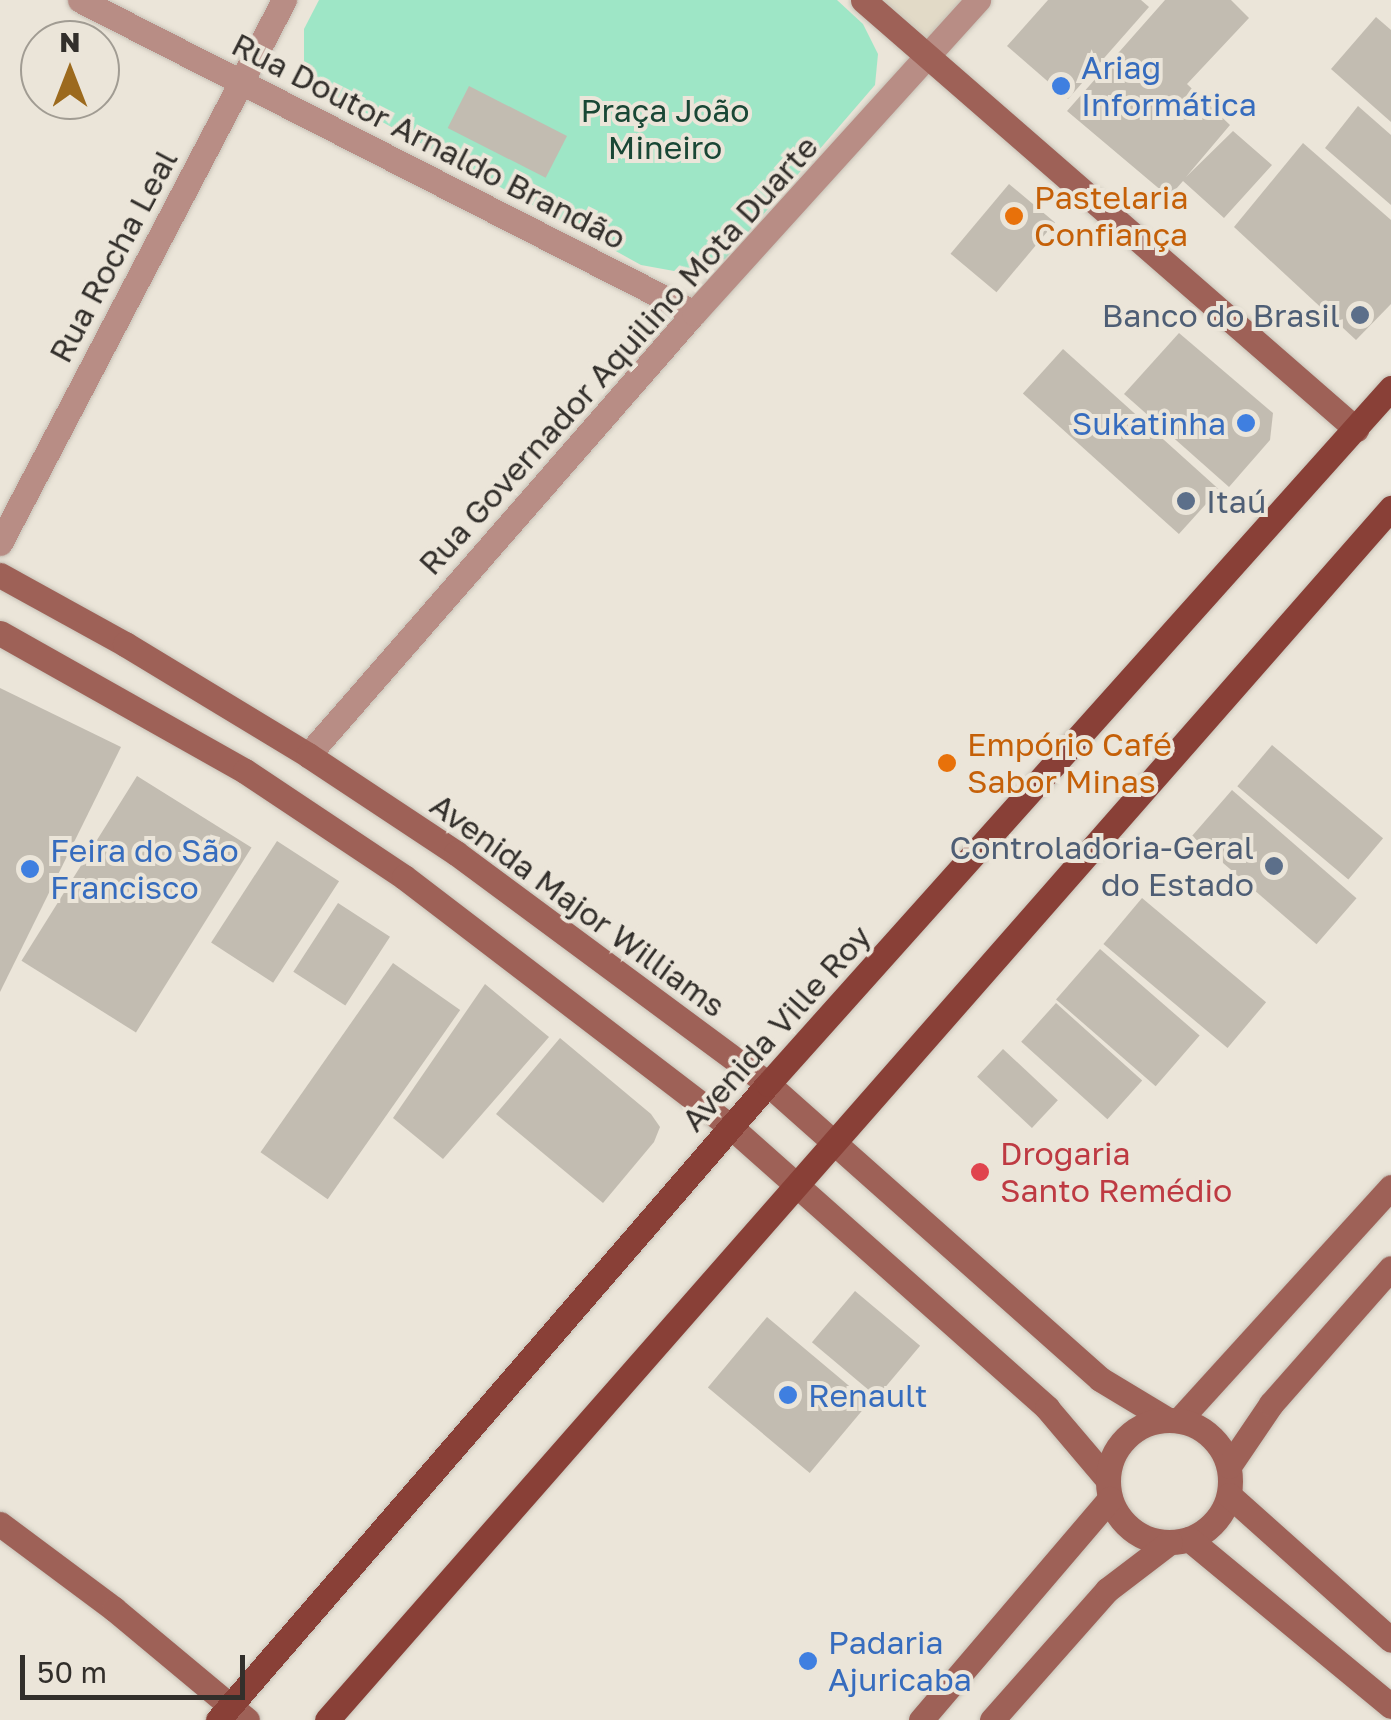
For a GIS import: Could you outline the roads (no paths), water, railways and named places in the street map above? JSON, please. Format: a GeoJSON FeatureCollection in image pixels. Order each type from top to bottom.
{"type":"FeatureCollection","features":[{"type":"Feature","properties":{"kind":"main road"},"geometry":{"type":"LineString","coordinates":[[863,0],[1356,430]]}},
{"type":"Feature","properties":{"kind":"main road","name":"Avenida Ville Roy"},"geometry":{"type":"LineString","coordinates":[[232,1715],[768,1084],[1391,388]]}},
{"type":"Feature","properties":{"kind":"main road"},"geometry":{"type":"LineString","coordinates":[[327,1720],[1391,508]]}},
{"type":"Feature","properties":{"kind":"main road","name":"Avenida Major Williams"},"geometry":{"type":"LineString","coordinates":[[0,575],[126,644],[308,755],[456,853],[768,1084],[1100,1379],[1174,1420]]}},
{"type":"Feature","properties":{"kind":"main road"},"geometry":{"type":"LineString","coordinates":[[0,633],[245,771],[404,877],[731,1127],[1047,1408],[1109,1490],[1133,1530],[1180,1540],[1391,1706]]}},
{"type":"Feature","properties":{"kind":"main road"},"geometry":{"type":"LineString","coordinates":[[922,1720],[1109,1490],[1111,1461],[1133,1431],[1174,1420],[1391,1187]]}},
{"type":"Feature","properties":{"kind":"main road"},"geometry":{"type":"LineString","coordinates":[[1229,1466],[1271,1404],[1391,1268]]}},
{"type":"Feature","properties":{"kind":"main road"},"geometry":{"type":"LineString","coordinates":[[992,1720],[1107,1590],[1180,1540],[1207,1529],[1229,1495],[1229,1466],[1210,1436],[1174,1420]]}},
{"type":"Feature","properties":{"kind":"main road"},"geometry":{"type":"LineString","coordinates":[[1229,1495],[1391,1640]]}},
{"type":"Feature","properties":{"kind":"main road"},"geometry":{"type":"LineString","coordinates":[[0,1524],[114,1609],[232,1715]]}},
{"type":"Feature","properties":{"kind":"street","name":"Rua Doutor Arnaldo Brandão"},"geometry":{"type":"LineString","coordinates":[[80,0],[694,313]]}},
{"type":"Feature","properties":{"kind":"street","name":"Rua Rocha Leal"},"geometry":{"type":"LineString","coordinates":[[0,542],[284,0]]}},
{"type":"Feature","properties":{"kind":"street","name":"Rua Governador Aquilino Mota Duarte"},"geometry":{"type":"LineString","coordinates":[[308,755],[694,313],[978,0]]}},
{"type":"Feature","properties":{"kind":"place","name":"Ariag Informática"},"geometry":{"type":"Point","coordinates":[1061,86]}},
{"type":"Feature","properties":{"kind":"place","name":"Pastelaria Confiança"},"geometry":{"type":"Point","coordinates":[1014,216]}},
{"type":"Feature","properties":{"kind":"place","name":"Banco do Brasil"},"geometry":{"type":"Point","coordinates":[1360,315]}},
{"type":"Feature","properties":{"kind":"place","name":"Sukatinha"},"geometry":{"type":"Point","coordinates":[1246,423]}},
{"type":"Feature","properties":{"kind":"place","name":"Itaú"},"geometry":{"type":"Point","coordinates":[1186,501]}},
{"type":"Feature","properties":{"kind":"place","name":"Empório Café Sabor Minas"},"geometry":{"type":"Point","coordinates":[947,763]}},
{"type":"Feature","properties":{"kind":"place","name":"Controladoria-Geral do Estado"},"geometry":{"type":"Point","coordinates":[1274,866]}},
{"type":"Feature","properties":{"kind":"place","name":"Feira do São Francisco"},"geometry":{"type":"Point","coordinates":[30,869]}},
{"type":"Feature","properties":{"kind":"place","name":"Drogaria Santo Remédio"},"geometry":{"type":"Point","coordinates":[980,1172]}},
{"type":"Feature","properties":{"kind":"place","name":"Renault"},"geometry":{"type":"Point","coordinates":[788,1395]}},
{"type":"Feature","properties":{"kind":"place","name":"Padaria Ajuricaba"},"geometry":{"type":"Point","coordinates":[808,1661]}},
{"type":"Feature","properties":{"kind":"park label","name":"Praça João Mineiro"},"geometry":{"type":"Point","coordinates":[665,130]}}]}
